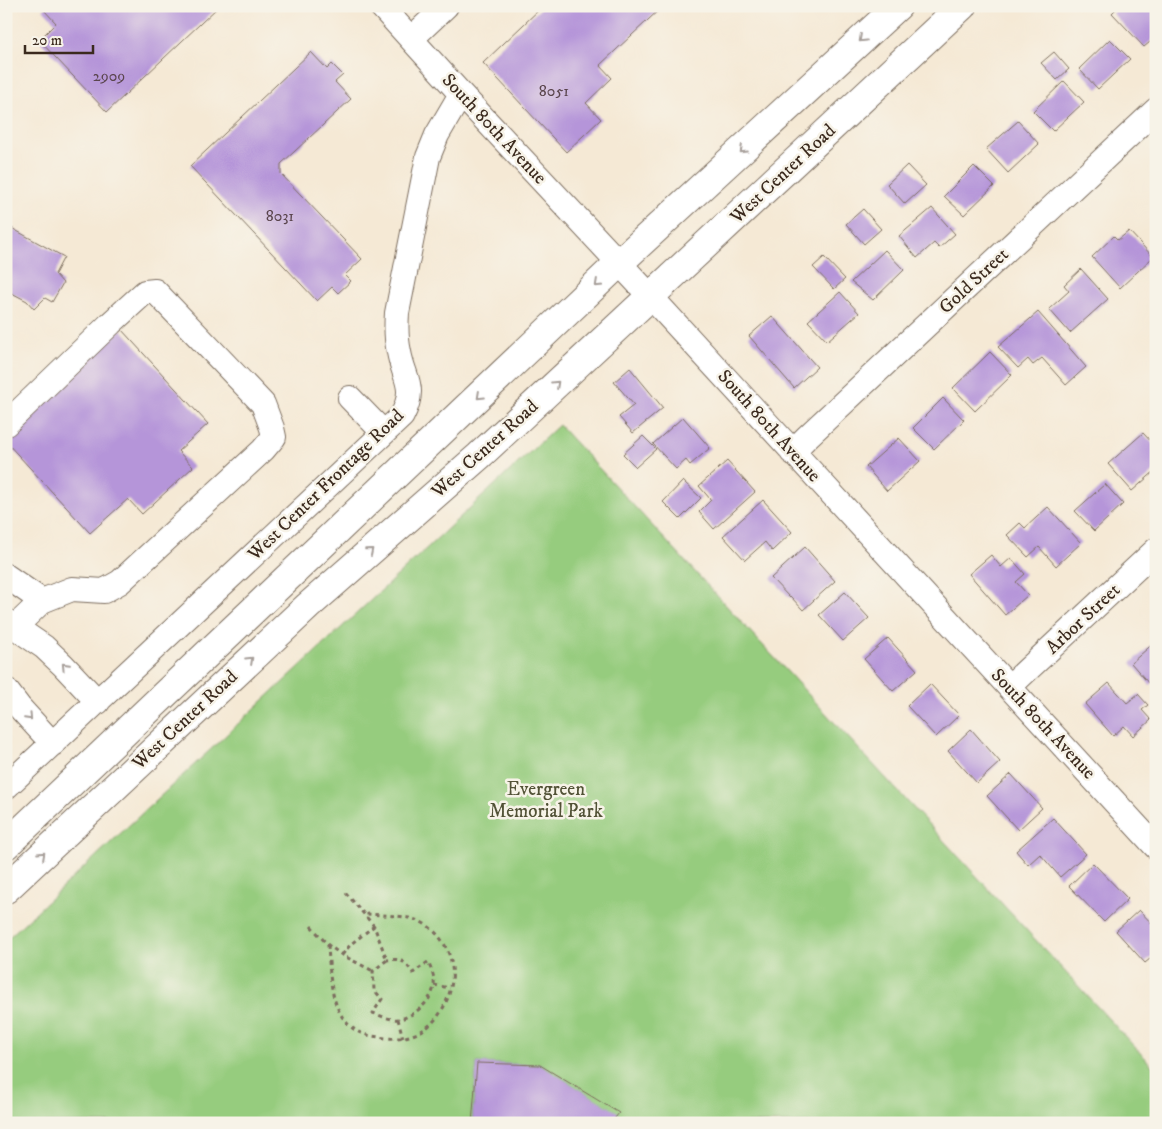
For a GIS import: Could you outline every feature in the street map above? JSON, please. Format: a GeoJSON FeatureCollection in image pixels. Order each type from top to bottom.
{"type":"FeatureCollection","features":[{"type":"Feature","properties":{"kind":"main road","name":"West Center Road"},"geometry":{"type":"LineString","coordinates":[[6,845],[620,264],[898,6]]}},
{"type":"Feature","properties":{"kind":"main road","name":"West Center Road"},"geometry":{"type":"LineString","coordinates":[[6,888],[308,606],[479,456],[962,6]]}},
{"type":"Feature","properties":{"kind":"street","name":"South 80th Avenue"},"geometry":{"type":"LineString","coordinates":[[381,6],[1156,847]]}},
{"type":"Feature","properties":{"kind":"street"},"geometry":{"type":"LineString","coordinates":[[411,39],[446,6]]}},
{"type":"Feature","properties":{"kind":"street","name":"West Center Frontage Road"},"geometry":{"type":"LineString","coordinates":[[6,787],[402,416],[408,404],[410,390],[399,354],[396,328],[397,314],[428,157],[437,135],[461,94]]}},
{"type":"Feature","properties":{"kind":"street","name":"Gold Street"},"geometry":{"type":"LineString","coordinates":[[792,452],[1156,110]]}},
{"type":"Feature","properties":{"kind":"street"},"geometry":{"type":"LineString","coordinates":[[6,424],[145,292],[155,291],[263,404],[272,428],[274,438],[263,450],[120,582],[104,591],[72,589],[42,601],[11,624],[56,657],[98,702]]}},
{"type":"Feature","properties":{"kind":"street"},"geometry":{"type":"LineString","coordinates":[[350,398],[384,433]]}},
{"type":"Feature","properties":{"kind":"street","name":"Arbor Street"},"geometry":{"type":"LineString","coordinates":[[1009,687],[1156,550]]}},
{"type":"Feature","properties":{"kind":"street"},"geometry":{"type":"LineString","coordinates":[[6,576],[42,601]]}},
{"type":"Feature","properties":{"kind":"street"},"geometry":{"type":"LineString","coordinates":[[6,690],[53,744]]}},
{"type":"Feature","properties":{"kind":"path"},"geometry":{"type":"LineString","coordinates":[[346,893],[374,926],[387,960]]}},
{"type":"Feature","properties":{"kind":"path"},"geometry":{"type":"LineString","coordinates":[[328,945],[330,980],[335,1001],[341,1016],[349,1025],[358,1032],[385,1038],[403,1038],[423,1030],[440,1013],[450,988],[452,968],[448,952],[442,940],[430,928],[410,918],[365,914]]}},
{"type":"Feature","properties":{"kind":"path"},"geometry":{"type":"LineString","coordinates":[[311,926],[328,945],[342,955],[373,971]]}},
{"type":"Feature","properties":{"kind":"path"},"geometry":{"type":"LineString","coordinates":[[342,955],[350,944],[374,926]]}},
{"type":"Feature","properties":{"kind":"path"},"geometry":{"type":"LineString","coordinates":[[396,959],[404,961],[413,973],[428,962],[434,985],[430,996],[415,1012],[398,1019],[383,1017],[373,1013],[382,1000],[374,990],[373,971],[387,960],[396,959]]}},
{"type":"Feature","properties":{"kind":"path"},"geometry":{"type":"LineString","coordinates":[[434,985],[450,988]]}},
{"type":"Feature","properties":{"kind":"path"},"geometry":{"type":"LineString","coordinates":[[398,1019],[403,1038]]}},
{"type":"Feature","properties":{"kind":"green space","name":"Evergreen Memorial Park"},"geometry":{"type":"Polygon","coordinates":[[[559,425],[1156,1070],[1156,1123],[611,1123],[618,1113],[540,1065],[477,1063],[472,1123],[6,1123],[6,940],[559,425]]]}},
{"type":"Feature","properties":{"kind":"building"},"geometry":{"type":"Polygon","coordinates":[[[46,6],[219,6],[107,112],[39,40],[56,23],[43,9],[46,6]]]}},
{"type":"Feature","properties":{"kind":"building"},"geometry":{"type":"Polygon","coordinates":[[[543,6],[663,6],[600,65],[612,78],[586,103],[601,119],[566,152],[483,63],[543,6]]]}},
{"type":"Feature","properties":{"kind":"building"},"geometry":{"type":"Polygon","coordinates":[[[1119,6],[1156,6],[1156,26],[1154,28],[1156,29],[1156,37],[1144,47],[1112,13],[1119,6]]]}},
{"type":"Feature","properties":{"kind":"building"},"geometry":{"type":"Polygon","coordinates":[[[1110,39],[1130,59],[1098,89],[1079,69],[1110,39]]]}},
{"type":"Feature","properties":{"kind":"building"},"geometry":{"type":"Polygon","coordinates":[[[311,52],[327,69],[332,64],[343,75],[335,82],[351,99],[281,164],[281,174],[362,259],[345,275],[351,281],[338,293],[332,287],[317,301],[190,166],[311,52]]]}},
{"type":"Feature","properties":{"kind":"building"},"geometry":{"type":"Polygon","coordinates":[[[1054,52],[1069,69],[1057,80],[1041,63],[1054,52]]]}},
{"type":"Feature","properties":{"kind":"building"},"geometry":{"type":"Polygon","coordinates":[[[1064,81],[1084,102],[1053,131],[1033,111],[1064,81]]]}},
{"type":"Feature","properties":{"kind":"building"},"geometry":{"type":"Polygon","coordinates":[[[1018,121],[1039,144],[1008,173],[986,149],[1018,121]]]}},
{"type":"Feature","properties":{"kind":"building"},"geometry":{"type":"Polygon","coordinates":[[[907,165],[926,185],[905,204],[887,184],[907,165]]]}},
{"type":"Feature","properties":{"kind":"building"},"geometry":{"type":"Polygon","coordinates":[[[974,166],[994,186],[964,215],[944,196],[974,166]]]}},
{"type":"Feature","properties":{"kind":"building"},"geometry":{"type":"Polygon","coordinates":[[[932,208],[955,234],[939,248],[934,243],[917,258],[899,236],[932,208]]]}},
{"type":"Feature","properties":{"kind":"building"},"geometry":{"type":"Polygon","coordinates":[[[863,209],[881,229],[864,244],[846,224],[863,209]]]}},
{"type":"Feature","properties":{"kind":"building"},"geometry":{"type":"Polygon","coordinates":[[[6,225],[64,257],[55,274],[63,283],[52,302],[45,298],[34,309],[27,301],[6,290],[6,225]]]}},
{"type":"Feature","properties":{"kind":"building"},"geometry":{"type":"Polygon","coordinates":[[[1129,231],[1153,257],[1120,288],[1092,257],[1114,236],[1118,240],[1129,231]]]}},
{"type":"Feature","properties":{"kind":"building"},"geometry":{"type":"Polygon","coordinates":[[[885,250],[904,270],[873,300],[851,282],[885,250]]]}},
{"type":"Feature","properties":{"kind":"building"},"geometry":{"type":"Polygon","coordinates":[[[824,257],[845,279],[834,289],[813,267],[824,257]]]}},
{"type":"Feature","properties":{"kind":"building"},"geometry":{"type":"Polygon","coordinates":[[[1081,269],[1108,299],[1070,333],[1049,309],[1069,291],[1064,285],[1081,269]]]}},
{"type":"Feature","properties":{"kind":"building"},"geometry":{"type":"Polygon","coordinates":[[[840,292],[859,313],[827,341],[808,321],[840,292]]]}},
{"type":"Feature","properties":{"kind":"building"},"geometry":{"type":"Polygon","coordinates":[[[1038,312],[1086,367],[1066,385],[1042,358],[1033,365],[1028,359],[1018,368],[998,347],[1038,312]]]}},
{"type":"Feature","properties":{"kind":"building"},"geometry":{"type":"Polygon","coordinates":[[[772,316],[817,367],[794,388],[749,336],[772,316]]]}},
{"type":"Feature","properties":{"kind":"building"},"geometry":{"type":"Polygon","coordinates":[[[121,329],[208,424],[178,451],[193,467],[142,514],[128,499],[90,533],[6,442],[6,434],[121,329]]]}},
{"type":"Feature","properties":{"kind":"building"},"geometry":{"type":"Polygon","coordinates":[[[990,352],[1012,375],[975,411],[953,388],[990,352]]]}},
{"type":"Feature","properties":{"kind":"building"},"geometry":{"type":"Polygon","coordinates":[[[630,368],[663,408],[633,433],[619,417],[634,405],[614,382],[630,368]]]}},
{"type":"Feature","properties":{"kind":"building"},"geometry":{"type":"Polygon","coordinates":[[[943,398],[964,420],[934,449],[913,428],[943,398]]]}},
{"type":"Feature","properties":{"kind":"building"},"geometry":{"type":"Polygon","coordinates":[[[683,417],[710,448],[690,465],[686,460],[676,469],[653,444],[683,417]]]}},
{"type":"Feature","properties":{"kind":"building"},"geometry":{"type":"Polygon","coordinates":[[[1143,433],[1156,447],[1156,470],[1132,491],[1108,464],[1143,433]]]}},
{"type":"Feature","properties":{"kind":"building"},"geometry":{"type":"Polygon","coordinates":[[[643,436],[656,449],[636,467],[623,454],[643,436]]]}},
{"type":"Feature","properties":{"kind":"building"},"geometry":{"type":"Polygon","coordinates":[[[899,438],[920,461],[887,491],[866,467],[899,438]]]}},
{"type":"Feature","properties":{"kind":"building"},"geometry":{"type":"Polygon","coordinates":[[[727,461],[755,492],[714,529],[699,512],[711,500],[699,486],[727,461]]]}},
{"type":"Feature","properties":{"kind":"building"},"geometry":{"type":"Polygon","coordinates":[[[683,481],[701,498],[680,519],[663,502],[683,481]]]}},
{"type":"Feature","properties":{"kind":"building"},"geometry":{"type":"Polygon","coordinates":[[[1105,484],[1123,504],[1094,531],[1075,511],[1105,484]]]}},
{"type":"Feature","properties":{"kind":"building"},"geometry":{"type":"Polygon","coordinates":[[[763,500],[792,532],[772,551],[765,542],[745,560],[723,536],[763,500]]]}},
{"type":"Feature","properties":{"kind":"building"},"geometry":{"type":"Polygon","coordinates":[[[1048,507],[1081,543],[1056,566],[1039,547],[1028,557],[1007,535],[1020,523],[1025,528],[1048,507]]]}},
{"type":"Feature","properties":{"kind":"building"},"geometry":{"type":"Polygon","coordinates":[[[805,547],[835,581],[803,610],[771,578],[805,547]]]}},
{"type":"Feature","properties":{"kind":"building"},"geometry":{"type":"Polygon","coordinates":[[[991,555],[1001,567],[1011,558],[1025,574],[1016,582],[1028,595],[1005,615],[969,574],[991,555]]]}},
{"type":"Feature","properties":{"kind":"building"},"geometry":{"type":"Polygon","coordinates":[[[845,592],[869,618],[843,641],[819,615],[845,592]]]}},
{"type":"Feature","properties":{"kind":"building"},"geometry":{"type":"Polygon","coordinates":[[[888,638],[917,670],[893,691],[864,659],[888,638]]]}},
{"type":"Feature","properties":{"kind":"building"},"geometry":{"type":"Polygon","coordinates":[[[1156,641],[1156,680],[1150,685],[1131,663],[1156,641]]]}},
{"type":"Feature","properties":{"kind":"building"},"geometry":{"type":"Polygon","coordinates":[[[1109,683],[1127,703],[1138,694],[1148,705],[1142,710],[1151,720],[1133,736],[1124,726],[1113,736],[1085,704],[1109,683]]]}},
{"type":"Feature","properties":{"kind":"building"},"geometry":{"type":"Polygon","coordinates":[[[930,684],[959,715],[936,737],[907,706],[930,684]]]}},
{"type":"Feature","properties":{"kind":"building"},"geometry":{"type":"Polygon","coordinates":[[[971,729],[1000,762],[977,783],[948,751],[971,729]]]}},
{"type":"Feature","properties":{"kind":"building"},"geometry":{"type":"Polygon","coordinates":[[[1011,774],[1042,808],[1018,830],[987,796],[1011,774]]]}},
{"type":"Feature","properties":{"kind":"building"},"geometry":{"type":"Polygon","coordinates":[[[1053,818],[1086,854],[1060,877],[1040,854],[1028,865],[1016,851],[1053,818]]]}},
{"type":"Feature","properties":{"kind":"building"},"geometry":{"type":"Polygon","coordinates":[[[1093,863],[1128,899],[1104,922],[1069,886],[1093,863]]]}},
{"type":"Feature","properties":{"kind":"building"},"geometry":{"type":"Polygon","coordinates":[[[1139,910],[1156,928],[1156,954],[1145,963],[1116,931],[1139,910]]]}},
{"type":"Feature","properties":{"kind":"building"},"geometry":{"type":"Polygon","coordinates":[[[477,1063],[540,1065],[619,1113],[611,1123],[472,1123],[477,1063]]]}}]}
